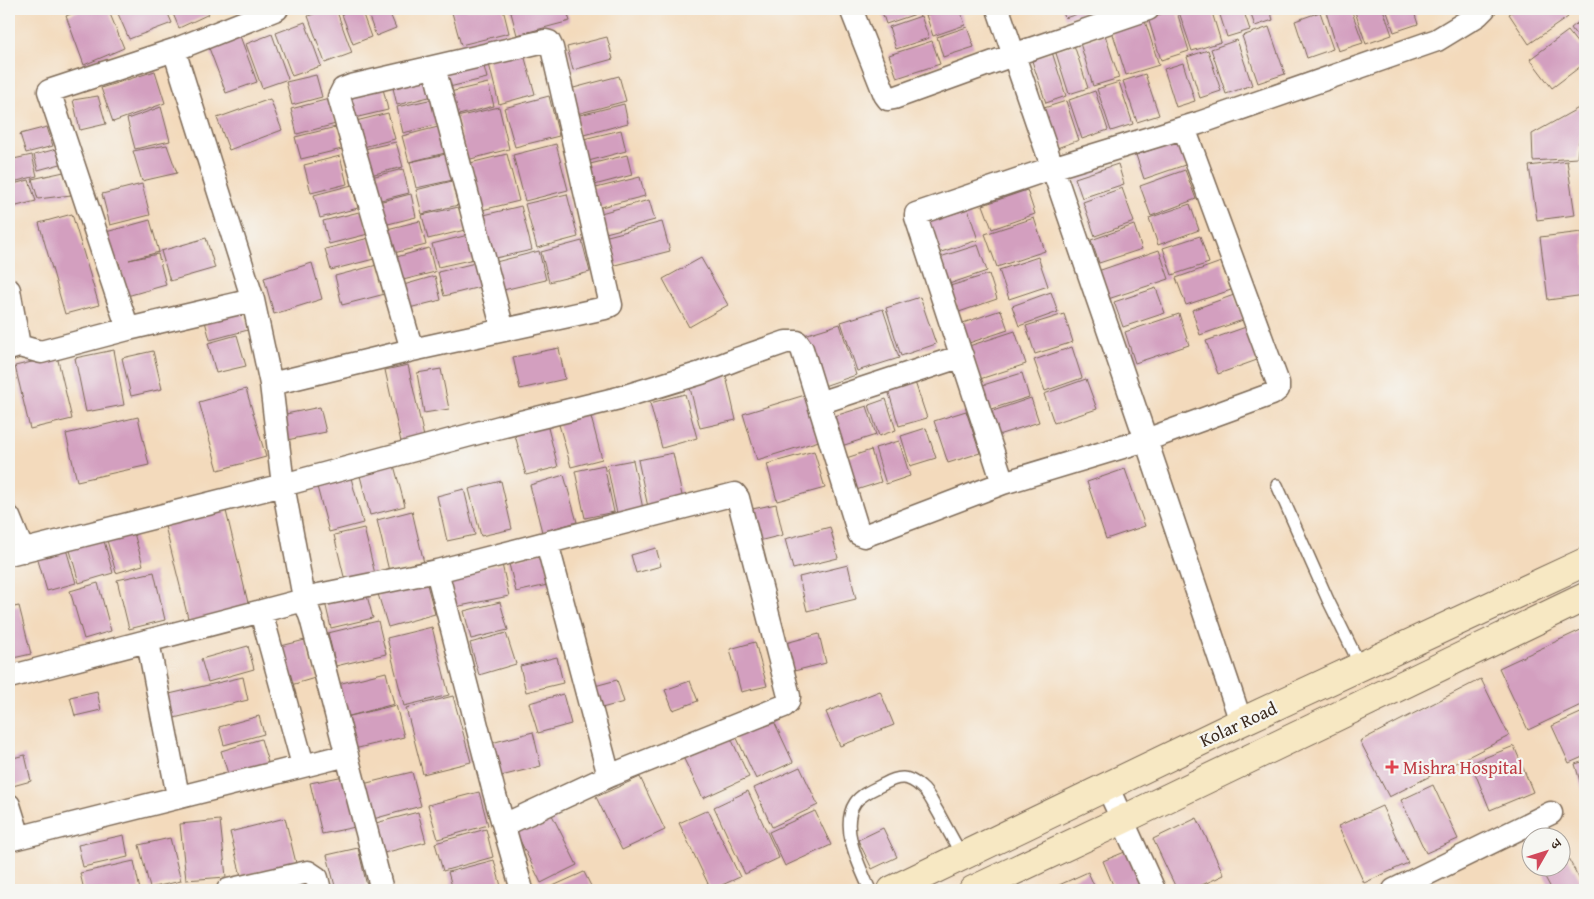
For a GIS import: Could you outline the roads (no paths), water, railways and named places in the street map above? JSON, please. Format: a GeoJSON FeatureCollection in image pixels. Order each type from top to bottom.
{"type":"FeatureCollection","features":[{"type":"Feature","properties":{"kind":"main road","name":"Kolar Road"},"geometry":{"type":"LineString","coordinates":[[892,890],[1241,722],[1585,562]]}},
{"type":"Feature","properties":{"kind":"main road","name":"Kolar Road"},"geometry":{"type":"LineString","coordinates":[[973,890],[1585,597]]}},
{"type":"Feature","properties":{"kind":"street"},"geometry":{"type":"LineString","coordinates":[[128,329],[49,91],[174,50],[226,18],[277,9]]}},
{"type":"Feature","properties":{"kind":"street"},"geometry":{"type":"LineString","coordinates":[[851,9],[888,99],[1137,10]]}},
{"type":"Feature","properties":{"kind":"street"},"geometry":{"type":"LineString","coordinates":[[998,9],[1241,722]]}},
{"type":"Feature","properties":{"kind":"street"},"geometry":{"type":"LineString","coordinates":[[1003,482],[916,214],[1052,168],[1184,128],[1437,40],[1478,11]]}},
{"type":"Feature","properties":{"kind":"street"},"geometry":{"type":"LineString","coordinates":[[271,384],[412,350],[605,308],[611,305],[552,48],[549,42],[545,41],[351,86],[344,89],[339,97],[412,350]]}},
{"type":"Feature","properties":{"kind":"street"},"geometry":{"type":"LineString","coordinates":[[174,50],[253,300],[271,384],[284,485],[304,599],[311,618],[382,890]]}},
{"type":"Feature","properties":{"kind":"street"},"geometry":{"type":"LineString","coordinates":[[434,67],[503,330]]}},
{"type":"Feature","properties":{"kind":"street"},"geometry":{"type":"LineString","coordinates":[[9,517],[16,552],[284,485],[500,427],[618,398],[701,373],[786,342],[797,342],[802,349],[859,534],[864,536],[1003,482],[1146,440],[1272,394],[1278,389],[1278,383],[1184,128]]}},
{"type":"Feature","properties":{"kind":"street"},"geometry":{"type":"LineString","coordinates":[[9,290],[14,348],[41,352],[128,329],[253,300]]}},
{"type":"Feature","properties":{"kind":"street"},"geometry":{"type":"LineString","coordinates":[[819,403],[962,356]]}},
{"type":"Feature","properties":{"kind":"street"},"geometry":{"type":"LineString","coordinates":[[9,678],[304,599],[437,571],[735,494],[738,498],[789,696],[788,702],[784,706],[609,776],[504,825]]}},
{"type":"Feature","properties":{"kind":"street"},"geometry":{"type":"LineString","coordinates":[[547,543],[609,776]]}},
{"type":"Feature","properties":{"kind":"street"},"geometry":{"type":"LineString","coordinates":[[437,571],[522,890]]}},
{"type":"Feature","properties":{"kind":"street"},"geometry":{"type":"LineString","coordinates":[[261,612],[303,765]]}},
{"type":"Feature","properties":{"kind":"street"},"geometry":{"type":"LineString","coordinates":[[148,642],[178,796]]}},
{"type":"Feature","properties":{"kind":"street"},"geometry":{"type":"LineString","coordinates":[[9,806],[14,838],[347,755]]}},
{"type":"Feature","properties":{"kind":"street"},"geometry":{"type":"LineString","coordinates":[[1107,786],[1154,890]]}},
{"type":"Feature","properties":{"kind":"street"},"geometry":{"type":"LineString","coordinates":[[1394,890],[1550,813]]}},
{"type":"Feature","properties":{"kind":"street"},"geometry":{"type":"LineString","coordinates":[[228,890],[308,872],[317,878],[320,890]]}},
{"type":"Feature","properties":{"kind":"lane"},"geometry":{"type":"LineString","coordinates":[[1277,485],[1328,600],[1361,667]]}},
{"type":"Feature","properties":{"kind":"lane"},"geometry":{"type":"LineString","coordinates":[[870,890],[853,850],[850,817],[855,803],[865,794],[896,778],[910,779],[923,788],[963,856]]}},
{"type":"Feature","properties":{"kind":"place","name":"Mishra Hospital"},"geometry":{"type":"Point","coordinates":[1392,767]}}]}
